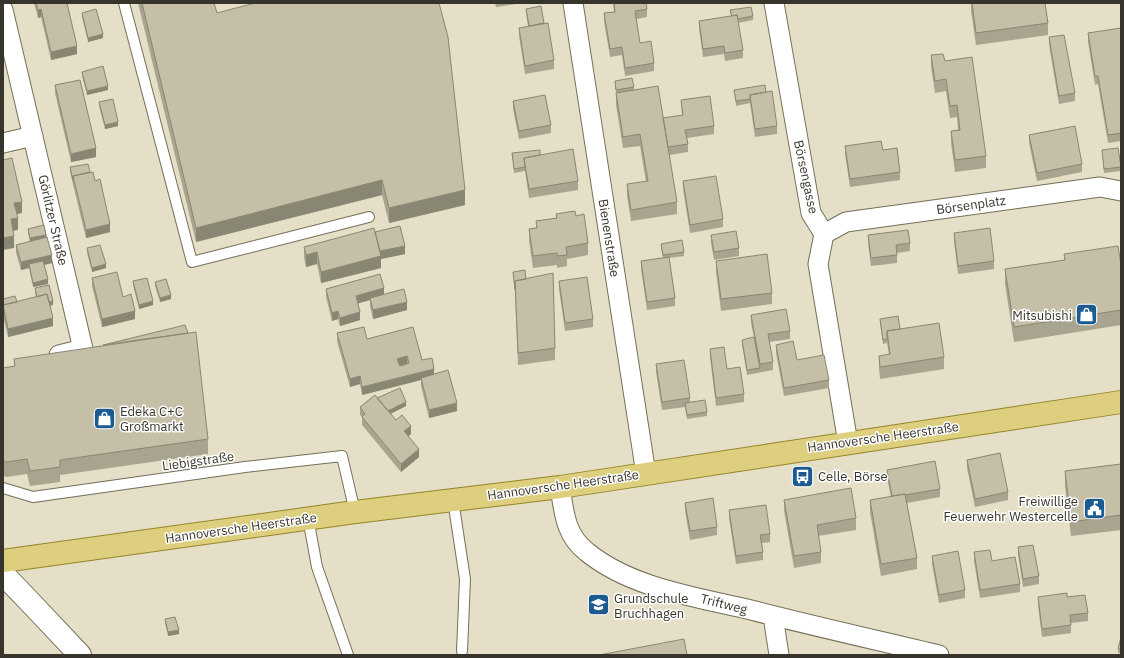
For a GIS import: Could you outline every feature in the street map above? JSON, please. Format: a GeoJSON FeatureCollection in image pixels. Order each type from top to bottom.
{"type":"FeatureCollection","features":[{"type":"Feature","properties":{"kind":"main road","name":"Hannoversche Heerstraße"},"geometry":{"type":"LineString","coordinates":[[3,561],[308,518],[560,487],[1121,402]]}},
{"type":"Feature","properties":{"kind":"street","name":"Bienenstraße"},"geometry":{"type":"LineString","coordinates":[[573,3],[646,474]]}},
{"type":"Feature","properties":{"kind":"street","name":"Börsengasse"},"geometry":{"type":"LineString","coordinates":[[774,3],[811,213],[824,234]]}},
{"type":"Feature","properties":{"kind":"street","name":"Görlitzer Straße"},"geometry":{"type":"LineString","coordinates":[[3,10],[83,349],[39,360]]}},
{"type":"Feature","properties":{"kind":"street"},"geometry":{"type":"LineString","coordinates":[[3,143],[33,136]]}},
{"type":"Feature","properties":{"kind":"street","name":"Börsenplatz"},"geometry":{"type":"LineString","coordinates":[[824,234],[846,222],[1100,187],[1121,191]]}},
{"type":"Feature","properties":{"kind":"street"},"geometry":{"type":"LineString","coordinates":[[824,234],[818,264],[848,443]]}},
{"type":"Feature","properties":{"kind":"street","name":"Triftweg"},"geometry":{"type":"LineString","coordinates":[[560,487],[565,522],[571,534],[586,552],[622,574],[668,591],[929,654]]}},
{"type":"Feature","properties":{"kind":"street"},"geometry":{"type":"LineString","coordinates":[[3,574],[80,655]]}},
{"type":"Feature","properties":{"kind":"street"},"geometry":{"type":"LineString","coordinates":[[773,616],[780,655]]}},
{"type":"Feature","properties":{"kind":"lane"},"geometry":{"type":"LineString","coordinates":[[124,3],[192,262],[369,217]]}},
{"type":"Feature","properties":{"kind":"lane","name":"Liebigstraße"},"geometry":{"type":"LineString","coordinates":[[3,488],[33,497],[245,467],[342,456],[355,512]]}},
{"type":"Feature","properties":{"kind":"lane"},"geometry":{"type":"LineString","coordinates":[[453,500],[465,579],[462,651]]}},
{"type":"Feature","properties":{"kind":"lane"},"geometry":{"type":"LineString","coordinates":[[308,518],[317,567],[348,655]]}},
{"type":"Feature","properties":{"kind":"building"},"geometry":{"type":"Polygon","coordinates":[[[36,3],[67,3],[77,46],[51,52],[41,9],[38,10],[36,3]]]}},
{"type":"Feature","properties":{"kind":"building"},"geometry":{"type":"Polygon","coordinates":[[[142,3],[214,3],[217,13],[255,3],[439,3],[448,37],[465,190],[389,208],[382,180],[196,228],[142,3]]]}},
{"type":"Feature","properties":{"kind":"building"},"geometry":{"type":"Polygon","coordinates":[[[614,3],[646,3],[647,9],[635,11],[640,43],[651,41],[654,63],[625,68],[622,47],[610,49],[604,13],[615,12],[614,3]]]}},
{"type":"Feature","properties":{"kind":"building"},"geometry":{"type":"Polygon","coordinates":[[[972,3],[1045,3],[1048,23],[976,33],[972,3]]]}},
{"type":"Feature","properties":{"kind":"building"},"geometry":{"type":"Polygon","coordinates":[[[541,6],[544,23],[529,26],[526,9],[541,6]]]}},
{"type":"Feature","properties":{"kind":"building"},"geometry":{"type":"Polygon","coordinates":[[[751,7],[753,16],[738,19],[737,15],[732,16],[730,10],[751,7]]]}},
{"type":"Feature","properties":{"kind":"building"},"geometry":{"type":"Polygon","coordinates":[[[96,9],[103,34],[88,38],[82,13],[96,9]]]}},
{"type":"Feature","properties":{"kind":"building"},"geometry":{"type":"Polygon","coordinates":[[[737,15],[743,50],[725,53],[724,46],[703,49],[699,21],[737,15]]]}},
{"type":"Feature","properties":{"kind":"building"},"geometry":{"type":"Polygon","coordinates":[[[548,23],[554,60],[525,66],[519,28],[548,23]]]}},
{"type":"Feature","properties":{"kind":"building"},"geometry":{"type":"Polygon","coordinates":[[[1121,28],[1121,133],[1108,135],[1098,76],[1095,76],[1088,33],[1121,28]]]}},
{"type":"Feature","properties":{"kind":"building"},"geometry":{"type":"Polygon","coordinates":[[[1064,35],[1075,93],[1059,96],[1049,37],[1064,35]]]}},
{"type":"Feature","properties":{"kind":"building"},"geometry":{"type":"Polygon","coordinates":[[[943,54],[945,61],[972,57],[986,156],[955,160],[951,131],[960,130],[957,105],[950,106],[946,79],[935,81],[931,55],[943,54]]]}},
{"type":"Feature","properties":{"kind":"building"},"geometry":{"type":"Polygon","coordinates":[[[103,66],[108,86],[87,91],[82,72],[103,66]]]}},
{"type":"Feature","properties":{"kind":"building"},"geometry":{"type":"Polygon","coordinates":[[[632,78],[634,87],[616,90],[615,81],[632,78]]]}},
{"type":"Feature","properties":{"kind":"building"},"geometry":{"type":"Polygon","coordinates":[[[80,80],[96,148],[71,154],[55,85],[80,80]]]}},
{"type":"Feature","properties":{"kind":"building"},"geometry":{"type":"Polygon","coordinates":[[[765,85],[766,92],[750,95],[750,99],[736,101],[734,90],[765,85]]]}},
{"type":"Feature","properties":{"kind":"building"},"geometry":{"type":"Polygon","coordinates":[[[658,86],[677,202],[631,210],[627,184],[648,181],[640,134],[623,137],[616,93],[658,86]]]}},
{"type":"Feature","properties":{"kind":"building"},"geometry":{"type":"Polygon","coordinates":[[[772,91],[777,126],[755,129],[750,95],[772,91]]]}},
{"type":"Feature","properties":{"kind":"building"},"geometry":{"type":"Polygon","coordinates":[[[545,95],[551,125],[519,131],[513,101],[545,95]]]}},
{"type":"Feature","properties":{"kind":"building"},"geometry":{"type":"Polygon","coordinates":[[[710,96],[714,126],[685,130],[688,144],[668,147],[663,118],[683,115],[681,100],[710,96]]]}},
{"type":"Feature","properties":{"kind":"building"},"geometry":{"type":"Polygon","coordinates":[[[113,99],[118,122],[105,125],[99,102],[113,99]]]}},
{"type":"Feature","properties":{"kind":"building"},"geometry":{"type":"Polygon","coordinates":[[[1075,126],[1082,164],[1037,173],[1029,135],[1075,126]]]}},
{"type":"Feature","properties":{"kind":"building"},"geometry":{"type":"Polygon","coordinates":[[[881,141],[883,150],[897,148],[900,172],[850,179],[845,146],[881,141]]]}},
{"type":"Feature","properties":{"kind":"building"},"geometry":{"type":"Polygon","coordinates":[[[1118,148],[1121,167],[1104,169],[1102,150],[1118,148]]]}},
{"type":"Feature","properties":{"kind":"building"},"geometry":{"type":"Polygon","coordinates":[[[573,149],[578,181],[529,189],[524,158],[573,149]]]}},
{"type":"Feature","properties":{"kind":"building"},"geometry":{"type":"Polygon","coordinates":[[[540,150],[540,155],[524,158],[525,167],[514,169],[512,153],[540,150]]]}},
{"type":"Feature","properties":{"kind":"building"},"geometry":{"type":"Polygon","coordinates":[[[12,158],[22,202],[14,203],[18,218],[11,219],[14,236],[3,238],[3,160],[12,158]]]}},
{"type":"Feature","properties":{"kind":"building"},"geometry":{"type":"Polygon","coordinates":[[[88,164],[90,172],[73,176],[73,180],[70,167],[88,164]]]}},
{"type":"Feature","properties":{"kind":"building"},"geometry":{"type":"Polygon","coordinates":[[[93,172],[95,181],[100,179],[110,224],[86,230],[73,176],[93,172]]]}},
{"type":"Feature","properties":{"kind":"building"},"geometry":{"type":"Polygon","coordinates":[[[716,176],[723,219],[690,225],[683,181],[716,176]]]}},
{"type":"Feature","properties":{"kind":"building"},"geometry":{"type":"Polygon","coordinates":[[[575,211],[576,216],[584,214],[588,243],[566,247],[567,255],[557,256],[557,253],[533,256],[529,229],[537,228],[536,221],[557,218],[556,214],[575,211]]]}},
{"type":"Feature","properties":{"kind":"building"},"geometry":{"type":"Polygon","coordinates":[[[44,225],[46,235],[30,238],[28,229],[44,225]]]}},
{"type":"Feature","properties":{"kind":"building"},"geometry":{"type":"Polygon","coordinates":[[[400,226],[405,246],[380,251],[375,232],[400,226]]]}},
{"type":"Feature","properties":{"kind":"building"},"geometry":{"type":"Polygon","coordinates":[[[374,228],[381,256],[321,272],[317,252],[306,255],[304,247],[374,228]]]}},
{"type":"Feature","properties":{"kind":"building"},"geometry":{"type":"Polygon","coordinates":[[[990,228],[994,261],[958,266],[954,233],[990,228]]]}},
{"type":"Feature","properties":{"kind":"building"},"geometry":{"type":"Polygon","coordinates":[[[908,230],[910,243],[896,245],[897,255],[871,258],[868,235],[908,230]]]}},
{"type":"Feature","properties":{"kind":"building"},"geometry":{"type":"Polygon","coordinates":[[[736,231],[739,248],[714,252],[711,235],[736,231]]]}},
{"type":"Feature","properties":{"kind":"building"},"geometry":{"type":"Polygon","coordinates":[[[47,237],[52,255],[21,262],[16,245],[47,237]]]}},
{"type":"Feature","properties":{"kind":"building"},"geometry":{"type":"Polygon","coordinates":[[[682,240],[684,252],[663,255],[661,244],[682,240]]]}},
{"type":"Feature","properties":{"kind":"building"},"geometry":{"type":"Polygon","coordinates":[[[100,245],[106,264],[92,268],[87,248],[100,245]]]}},
{"type":"Feature","properties":{"kind":"building"},"geometry":{"type":"Polygon","coordinates":[[[1118,246],[1121,265],[1121,310],[1014,327],[1005,269],[1065,260],[1064,254],[1118,246]]]}},
{"type":"Feature","properties":{"kind":"building"},"geometry":{"type":"Polygon","coordinates":[[[767,254],[772,293],[721,299],[716,261],[767,254]]]}},
{"type":"Feature","properties":{"kind":"building"},"geometry":{"type":"Polygon","coordinates":[[[669,257],[675,298],[647,302],[641,261],[669,257]]]}},
{"type":"Feature","properties":{"kind":"building"},"geometry":{"type":"Polygon","coordinates":[[[43,261],[48,279],[33,283],[29,264],[43,261]]]}},
{"type":"Feature","properties":{"kind":"building"},"geometry":{"type":"Polygon","coordinates":[[[525,270],[526,279],[515,281],[515,289],[513,272],[525,270]]]}},
{"type":"Feature","properties":{"kind":"building"},"geometry":{"type":"Polygon","coordinates":[[[117,272],[123,297],[131,294],[135,311],[102,319],[92,278],[117,272]]]}},
{"type":"Feature","properties":{"kind":"building"},"geometry":{"type":"Polygon","coordinates":[[[553,273],[555,348],[518,353],[515,281],[553,273]]]}},
{"type":"Feature","properties":{"kind":"building"},"geometry":{"type":"Polygon","coordinates":[[[380,274],[384,288],[356,296],[360,312],[340,318],[338,311],[332,313],[326,289],[380,274]]]}},
{"type":"Feature","properties":{"kind":"building"},"geometry":{"type":"Polygon","coordinates":[[[587,277],[593,319],[565,323],[559,281],[587,277]]]}},
{"type":"Feature","properties":{"kind":"building"},"geometry":{"type":"Polygon","coordinates":[[[147,278],[153,301],[139,305],[133,281],[147,278]]]}},
{"type":"Feature","properties":{"kind":"building"},"geometry":{"type":"Polygon","coordinates":[[[166,279],[171,295],[160,298],[155,282],[166,279]]]}},
{"type":"Feature","properties":{"kind":"building"},"geometry":{"type":"Polygon","coordinates":[[[49,285],[53,301],[49,302],[47,294],[37,297],[35,288],[49,285]]]}},
{"type":"Feature","properties":{"kind":"building"},"geometry":{"type":"Polygon","coordinates":[[[404,289],[407,302],[373,310],[370,298],[404,289]]]}},
{"type":"Feature","properties":{"kind":"building"},"geometry":{"type":"Polygon","coordinates":[[[47,294],[53,318],[8,329],[3,305],[47,294]]]}},
{"type":"Feature","properties":{"kind":"building"},"geometry":{"type":"Polygon","coordinates":[[[15,296],[17,302],[3,305],[3,299],[15,296]]]}},
{"type":"Feature","properties":{"kind":"building"},"geometry":{"type":"Polygon","coordinates":[[[786,309],[790,331],[768,334],[773,362],[760,364],[751,315],[786,309]]]}},
{"type":"Feature","properties":{"kind":"building"},"geometry":{"type":"Polygon","coordinates":[[[898,316],[900,329],[887,331],[887,339],[883,340],[880,319],[898,316]]]}},
{"type":"Feature","properties":{"kind":"building"},"geometry":{"type":"Polygon","coordinates":[[[939,323],[944,357],[880,367],[879,356],[890,354],[887,331],[939,323]]]}},
{"type":"Feature","properties":{"kind":"building"},"geometry":{"type":"Polygon","coordinates":[[[185,325],[188,333],[103,345],[185,325]]]}},
{"type":"Feature","properties":{"kind":"building"},"geometry":{"type":"Polygon","coordinates":[[[364,327],[367,339],[413,327],[422,360],[432,358],[434,369],[362,387],[360,376],[350,379],[337,333],[364,327]],[[407,356],[397,359],[400,366],[409,363],[407,356]]]}},
{"type":"Feature","properties":{"kind":"building","name":"Edeka C+C Großmarkt"},"geometry":{"type":"Polygon","coordinates":[[[196,332],[208,439],[60,460],[60,467],[30,471],[27,459],[6,462],[3,460],[3,368],[15,366],[14,359],[196,332]]]}},
{"type":"Feature","properties":{"kind":"building"},"geometry":{"type":"Polygon","coordinates":[[[754,337],[760,368],[747,370],[742,340],[754,337]]]}},
{"type":"Feature","properties":{"kind":"building"},"geometry":{"type":"Polygon","coordinates":[[[793,341],[797,360],[824,355],[829,380],[784,388],[776,345],[793,341]]]}},
{"type":"Feature","properties":{"kind":"building"},"geometry":{"type":"Polygon","coordinates":[[[724,347],[727,369],[740,367],[744,394],[716,398],[710,349],[724,347]]]}},
{"type":"Feature","properties":{"kind":"building"},"geometry":{"type":"Polygon","coordinates":[[[684,360],[690,398],[662,402],[656,364],[684,360]]]}},
{"type":"Feature","properties":{"kind":"building"},"geometry":{"type":"Polygon","coordinates":[[[448,370],[457,403],[429,410],[421,378],[448,370]]]}},
{"type":"Feature","properties":{"kind":"building"},"geometry":{"type":"Polygon","coordinates":[[[400,388],[406,402],[388,411],[377,398],[400,388]]]}},
{"type":"Feature","properties":{"kind":"building"},"geometry":{"type":"Polygon","coordinates":[[[375,395],[396,420],[402,415],[411,426],[404,431],[419,449],[401,464],[362,417],[365,414],[360,407],[375,395]]]}},
{"type":"Feature","properties":{"kind":"building"},"geometry":{"type":"Polygon","coordinates":[[[705,400],[707,412],[687,415],[685,403],[705,400]]]}},
{"type":"Feature","properties":{"kind":"building"},"geometry":{"type":"Polygon","coordinates":[[[1000,453],[1008,492],[975,499],[967,460],[1000,453]]]}},
{"type":"Feature","properties":{"kind":"building"},"geometry":{"type":"Polygon","coordinates":[[[935,461],[940,489],[892,496],[887,470],[935,461]]]}},
{"type":"Feature","properties":{"kind":"building","name":"Freiwillige Feuerwehr Westercelle"},"geometry":{"type":"Polygon","coordinates":[[[1121,464],[1121,515],[1071,522],[1065,471],[1121,464]]]}},
{"type":"Feature","properties":{"kind":"building"},"geometry":{"type":"Polygon","coordinates":[[[851,488],[856,518],[817,525],[821,552],[794,556],[784,500],[851,488]]]}},
{"type":"Feature","properties":{"kind":"building"},"geometry":{"type":"Polygon","coordinates":[[[905,494],[917,558],[881,564],[870,500],[905,494]]]}},
{"type":"Feature","properties":{"kind":"building"},"geometry":{"type":"Polygon","coordinates":[[[713,498],[717,527],[690,531],[685,503],[713,498]]]}},
{"type":"Feature","properties":{"kind":"building"},"geometry":{"type":"Polygon","coordinates":[[[766,505],[770,534],[760,535],[763,552],[736,556],[729,510],[766,505]]]}},
{"type":"Feature","properties":{"kind":"building"},"geometry":{"type":"Polygon","coordinates":[[[1033,545],[1039,576],[1023,579],[1018,547],[1033,545]]]}},
{"type":"Feature","properties":{"kind":"building"},"geometry":{"type":"Polygon","coordinates":[[[990,550],[992,561],[1015,557],[1020,584],[980,590],[974,552],[990,550]]]}},
{"type":"Feature","properties":{"kind":"building"},"geometry":{"type":"Polygon","coordinates":[[[958,551],[965,590],[939,595],[932,556],[958,551]]]}},
{"type":"Feature","properties":{"kind":"building"},"geometry":{"type":"Polygon","coordinates":[[[1067,593],[1067,597],[1085,595],[1088,613],[1070,615],[1071,625],[1042,629],[1038,597],[1067,593]]]}},
{"type":"Feature","properties":{"kind":"building"},"geometry":{"type":"Polygon","coordinates":[[[175,617],[179,630],[168,632],[165,619],[175,617]]]}},
{"type":"Feature","properties":{"kind":"building"},"geometry":{"type":"Polygon","coordinates":[[[1121,637],[1121,649],[1118,649],[1121,637]]]}},
{"type":"Feature","properties":{"kind":"building"},"geometry":{"type":"Polygon","coordinates":[[[684,639],[687,655],[599,655],[684,639]]]}},
{"type":"Feature","properties":{"kind":"place","name":"Mitsubishi"},"geometry":{"type":"Point","coordinates":[1087,315]}},
{"type":"Feature","properties":{"kind":"place","name":"Edeka C+C Großmarkt"},"geometry":{"type":"Point","coordinates":[104,418]}},
{"type":"Feature","properties":{"kind":"place","name":"Celle, Börse"},"geometry":{"type":"Point","coordinates":[802,476]}},
{"type":"Feature","properties":{"kind":"place","name":"Freiwillige Feuerwehr Westercelle"},"geometry":{"type":"Point","coordinates":[1094,508]}},
{"type":"Feature","properties":{"kind":"place","name":"Grundschule Bruchhagen"},"geometry":{"type":"Point","coordinates":[598,605]}}]}
